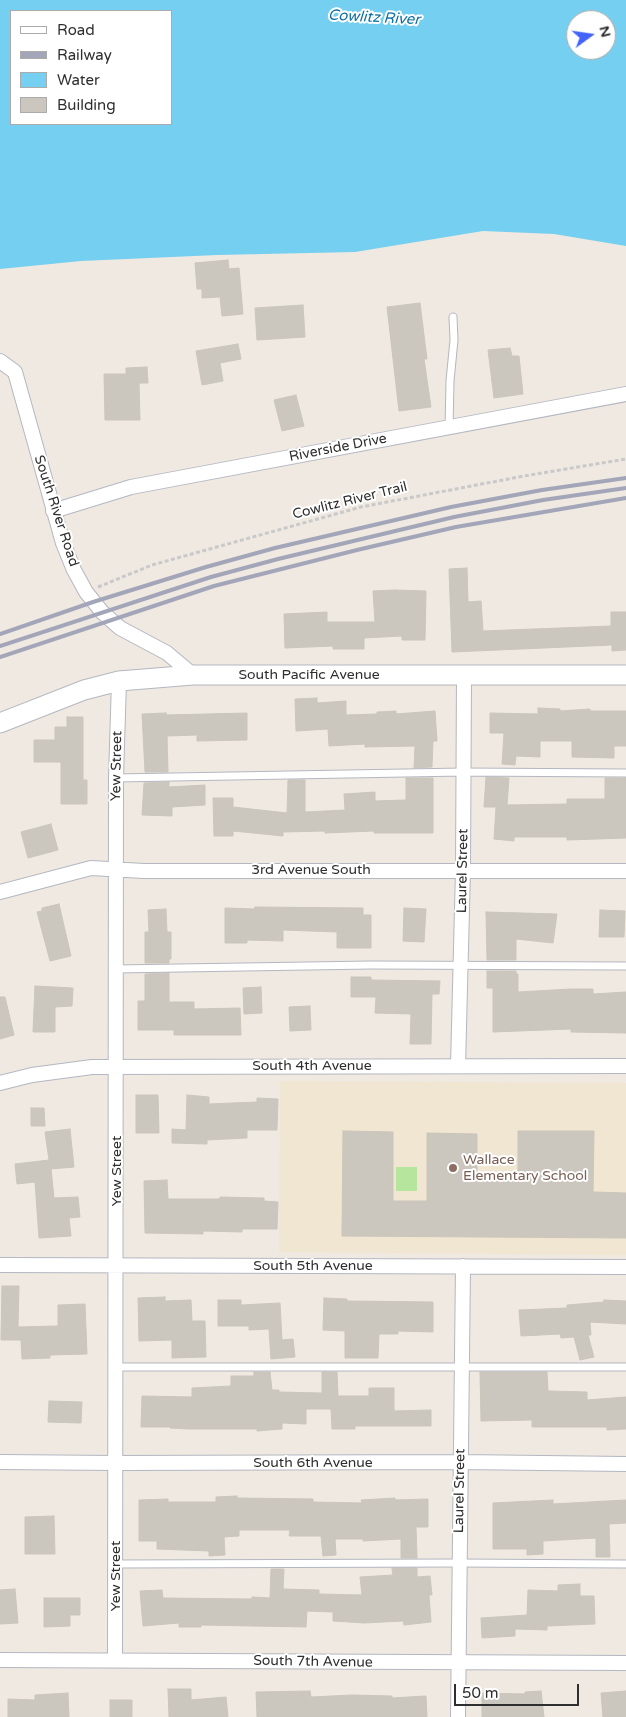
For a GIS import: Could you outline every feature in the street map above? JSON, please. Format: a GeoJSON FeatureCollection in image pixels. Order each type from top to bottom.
{"type":"FeatureCollection","features":[{"type":"Feature","properties":{"kind":"street","name":"South River Road"},"geometry":{"type":"LineString","coordinates":[[0,361],[14,372],[63,544],[86,592],[102,612],[120,628],[167,653],[192,675]]}},
{"type":"Feature","properties":{"kind":"street","name":"Riverside Drive"},"geometry":{"type":"LineString","coordinates":[[53,511],[131,487],[626,394]]}},
{"type":"Feature","properties":{"kind":"street","name":"South Pacific Avenue"},"geometry":{"type":"LineString","coordinates":[[0,723],[84,690],[118,681],[192,675],[626,675]]}},
{"type":"Feature","properties":{"kind":"street","name":"Laurel Street"},"geometry":{"type":"LineString","coordinates":[[458,1066],[464,870],[464,676]]}},
{"type":"Feature","properties":{"kind":"street","name":"Yew Street"},"geometry":{"type":"LineString","coordinates":[[116,1660],[116,778],[118,681]]}},
{"type":"Feature","properties":{"kind":"street","name":"3rd Avenue South"},"geometry":{"type":"LineString","coordinates":[[0,892],[91,868],[144,871],[626,871]]}},
{"type":"Feature","properties":{"kind":"street","name":"South 4th Avenue"},"geometry":{"type":"LineString","coordinates":[[0,1083],[32,1075],[92,1067],[626,1066]]}},
{"type":"Feature","properties":{"kind":"street","name":"South 5th Avenue"},"geometry":{"type":"LineString","coordinates":[[0,1265],[626,1267]]}},
{"type":"Feature","properties":{"kind":"street","name":"Laurel Street"},"geometry":{"type":"LineString","coordinates":[[458,1717],[458,1562],[463,1266]]}},
{"type":"Feature","properties":{"kind":"street","name":"South 6th Avenue"},"geometry":{"type":"LineString","coordinates":[[0,1462],[626,1464]]}},
{"type":"Feature","properties":{"kind":"street","name":"South 7th Avenue"},"geometry":{"type":"LineString","coordinates":[[0,1660],[626,1663]]}},
{"type":"Feature","properties":{"kind":"lane"},"geometry":{"type":"LineString","coordinates":[[449,428],[450,381],[454,340],[453,317]]}},
{"type":"Feature","properties":{"kind":"lane"},"geometry":{"type":"LineString","coordinates":[[116,778],[464,772],[626,773]]}},
{"type":"Feature","properties":{"kind":"lane"},"geometry":{"type":"LineString","coordinates":[[116,969],[371,965],[626,966]]}},
{"type":"Feature","properties":{"kind":"lane"},"geometry":{"type":"LineString","coordinates":[[116,1367],[626,1367]]}},
{"type":"Feature","properties":{"kind":"lane"},"geometry":{"type":"LineString","coordinates":[[116,1564],[458,1562],[626,1564]]}},
{"type":"Feature","properties":{"kind":"path","name":"Cowlitz River Trail"},"geometry":{"type":"LineString","coordinates":[[86,592],[152,565],[361,507],[488,482],[626,459]]}},
{"type":"Feature","properties":{"kind":"shaded area","name":"Wallace Elementary School"},"geometry":{"type":"Polygon","coordinates":[[[280,1081],[626,1083],[626,1255],[279,1252],[280,1081]]]}},
{"type":"Feature","properties":{"kind":"green space"},"geometry":{"type":"Polygon","coordinates":[[[396,1167],[417,1167],[417,1191],[396,1191],[396,1167]]]}},
{"type":"Feature","properties":{"kind":"water","name":"Cowlitz River"},"geometry":{"type":"Polygon","coordinates":[[[0,0],[626,0],[626,246],[554,234],[483,231],[355,252],[217,255],[81,261],[0,269],[0,0]]]}},
{"type":"Feature","properties":{"kind":"building"},"geometry":{"type":"Polygon","coordinates":[[[228,260],[229,269],[239,268],[243,314],[222,316],[220,297],[202,298],[202,289],[197,289],[195,263],[228,260]]]}},
{"type":"Feature","properties":{"kind":"building"},"geometry":{"type":"Polygon","coordinates":[[[420,303],[427,359],[424,359],[431,407],[399,411],[387,307],[420,303]]]}},
{"type":"Feature","properties":{"kind":"building"},"geometry":{"type":"Polygon","coordinates":[[[303,305],[305,337],[257,340],[255,308],[303,305]]]}},
{"type":"Feature","properties":{"kind":"building"},"geometry":{"type":"Polygon","coordinates":[[[238,344],[241,359],[220,363],[223,381],[202,385],[196,351],[238,344]]]}},
{"type":"Feature","properties":{"kind":"building"},"geometry":{"type":"Polygon","coordinates":[[[510,348],[512,356],[519,356],[523,394],[494,398],[488,350],[510,348]]]}},
{"type":"Feature","properties":{"kind":"building"},"geometry":{"type":"Polygon","coordinates":[[[147,367],[148,383],[139,383],[140,420],[105,420],[104,374],[126,374],[126,368],[147,367]]]}},
{"type":"Feature","properties":{"kind":"building"},"geometry":{"type":"Polygon","coordinates":[[[296,395],[304,426],[282,431],[274,400],[296,395]]]}},
{"type":"Feature","properties":{"kind":"building"},"geometry":{"type":"Polygon","coordinates":[[[467,568],[468,602],[481,601],[483,631],[611,626],[611,612],[626,612],[626,650],[612,651],[612,645],[452,652],[449,569],[467,568]]]}},
{"type":"Feature","properties":{"kind":"building"},"geometry":{"type":"Polygon","coordinates":[[[373,591],[426,591],[425,640],[402,640],[402,636],[364,638],[364,649],[333,649],[333,646],[285,648],[284,614],[327,612],[327,622],[375,622],[373,591]]]}},
{"type":"Feature","properties":{"kind":"building"},"geometry":{"type":"Polygon","coordinates":[[[317,698],[317,703],[346,701],[346,715],[396,711],[396,714],[435,711],[437,741],[433,741],[432,767],[414,768],[415,746],[365,747],[365,744],[329,746],[328,729],[296,731],[295,699],[317,698]]]}},
{"type":"Feature","properties":{"kind":"building"},"geometry":{"type":"Polygon","coordinates":[[[538,708],[560,709],[560,711],[590,709],[590,711],[626,711],[626,746],[614,746],[614,758],[572,757],[572,741],[540,741],[540,757],[516,756],[515,765],[502,764],[504,733],[490,733],[490,713],[538,714],[538,708]]]}},
{"type":"Feature","properties":{"kind":"building"},"geometry":{"type":"Polygon","coordinates":[[[166,713],[166,715],[247,713],[247,740],[197,741],[197,735],[167,736],[168,772],[145,772],[142,714],[166,713]]]}},
{"type":"Feature","properties":{"kind":"building"},"geometry":{"type":"Polygon","coordinates":[[[67,717],[83,717],[83,780],[87,780],[87,804],[61,804],[61,762],[34,762],[34,740],[55,740],[55,727],[67,727],[67,717]]]}},
{"type":"Feature","properties":{"kind":"building"},"geometry":{"type":"Polygon","coordinates":[[[486,777],[509,778],[507,805],[567,804],[567,799],[605,799],[605,778],[626,778],[626,838],[567,840],[567,837],[514,837],[514,841],[494,839],[496,807],[484,807],[486,777]]]}},
{"type":"Feature","properties":{"kind":"building"},"geometry":{"type":"Polygon","coordinates":[[[406,778],[433,778],[433,833],[374,833],[374,831],[325,833],[325,831],[283,832],[283,836],[233,831],[233,836],[214,836],[213,798],[233,798],[233,807],[287,813],[288,780],[305,780],[305,812],[345,810],[344,794],[375,792],[375,801],[406,800],[406,778]]]}},
{"type":"Feature","properties":{"kind":"building"},"geometry":{"type":"Polygon","coordinates":[[[169,782],[169,787],[205,785],[205,805],[172,807],[172,816],[142,815],[144,783],[169,782]]]}},
{"type":"Feature","properties":{"kind":"building"},"geometry":{"type":"Polygon","coordinates":[[[51,824],[58,850],[28,858],[21,832],[51,824]]]}},
{"type":"Feature","properties":{"kind":"building"},"geometry":{"type":"Polygon","coordinates":[[[59,904],[71,956],[50,961],[37,912],[42,911],[42,908],[59,904]]]}},
{"type":"Feature","properties":{"kind":"building"},"geometry":{"type":"Polygon","coordinates":[[[255,907],[363,908],[363,915],[371,915],[371,948],[337,948],[337,932],[283,930],[283,941],[247,940],[247,943],[225,943],[225,908],[255,909],[255,907]]]}},
{"type":"Feature","properties":{"kind":"building"},"geometry":{"type":"Polygon","coordinates":[[[404,908],[426,909],[424,942],[403,941],[404,908]]]}},
{"type":"Feature","properties":{"kind":"building"},"geometry":{"type":"Polygon","coordinates":[[[166,909],[167,932],[171,932],[171,959],[169,959],[169,963],[145,963],[145,932],[149,932],[148,910],[166,909]]]}},
{"type":"Feature","properties":{"kind":"building"},"geometry":{"type":"Polygon","coordinates":[[[600,910],[625,911],[624,937],[599,937],[600,910]]]}},
{"type":"Feature","properties":{"kind":"building"},"geometry":{"type":"Polygon","coordinates":[[[486,912],[557,914],[553,943],[516,939],[516,960],[487,960],[486,912]]]}},
{"type":"Feature","properties":{"kind":"building"},"geometry":{"type":"Polygon","coordinates":[[[487,971],[516,971],[516,974],[518,974],[518,992],[593,989],[593,994],[626,992],[626,1033],[571,1032],[571,1029],[493,1032],[493,988],[487,988],[487,971]]]}},
{"type":"Feature","properties":{"kind":"building"},"geometry":{"type":"Polygon","coordinates":[[[169,973],[169,1002],[194,1002],[194,1009],[240,1008],[241,1035],[174,1035],[174,1030],[138,1030],[138,1001],[145,1001],[145,974],[169,973]]]}},
{"type":"Feature","properties":{"kind":"building"},"geometry":{"type":"Polygon","coordinates":[[[351,977],[371,977],[371,980],[440,981],[439,994],[432,994],[431,1044],[410,1044],[411,1014],[375,1013],[376,997],[351,997],[351,977]]]}},
{"type":"Feature","properties":{"kind":"building"},"geometry":{"type":"Polygon","coordinates":[[[35,986],[73,988],[72,1006],[55,1007],[55,1032],[33,1032],[35,986]]]}},
{"type":"Feature","properties":{"kind":"building"},"geometry":{"type":"Polygon","coordinates":[[[261,987],[262,1013],[244,1014],[243,988],[261,987]]]}},
{"type":"Feature","properties":{"kind":"building"},"geometry":{"type":"Polygon","coordinates":[[[0,997],[5,997],[14,1035],[0,1039],[0,997]]]}},
{"type":"Feature","properties":{"kind":"building"},"geometry":{"type":"Polygon","coordinates":[[[310,1006],[311,1030],[290,1031],[289,1007],[310,1006]]]}},
{"type":"Feature","properties":{"kind":"building"},"geometry":{"type":"Polygon","coordinates":[[[136,1095],[158,1095],[159,1133],[136,1133],[136,1095]]]}},
{"type":"Feature","properties":{"kind":"building"},"geometry":{"type":"Polygon","coordinates":[[[187,1095],[209,1097],[209,1104],[257,1102],[257,1098],[278,1099],[277,1130],[247,1130],[247,1138],[207,1140],[207,1144],[172,1143],[172,1129],[186,1130],[187,1095]]]}},
{"type":"Feature","properties":{"kind":"building"},"geometry":{"type":"Polygon","coordinates":[[[31,1108],[44,1108],[45,1126],[31,1126],[31,1108]]]}},
{"type":"Feature","properties":{"kind":"building"},"geometry":{"type":"Polygon","coordinates":[[[70,1129],[74,1167],[51,1169],[54,1198],[78,1197],[80,1217],[69,1218],[71,1236],[39,1238],[35,1182],[17,1184],[15,1164],[49,1160],[45,1132],[70,1129]]]}},
{"type":"Feature","properties":{"kind":"building"},"geometry":{"type":"Polygon","coordinates":[[[343,1131],[393,1132],[393,1201],[427,1201],[427,1133],[477,1134],[477,1173],[518,1174],[518,1131],[594,1131],[593,1192],[626,1193],[626,1238],[342,1236],[343,1131]]]}},
{"type":"Feature","properties":{"kind":"building"},"geometry":{"type":"Polygon","coordinates":[[[167,1180],[168,1199],[264,1198],[264,1201],[278,1202],[277,1229],[242,1229],[242,1232],[203,1231],[203,1234],[145,1233],[144,1181],[167,1180]]]}},
{"type":"Feature","properties":{"kind":"building"},"geometry":{"type":"Polygon","coordinates":[[[2,1286],[19,1286],[18,1327],[58,1326],[58,1305],[85,1304],[87,1354],[50,1355],[50,1358],[22,1359],[21,1340],[1,1340],[2,1286]]]}},
{"type":"Feature","properties":{"kind":"building"},"geometry":{"type":"Polygon","coordinates":[[[165,1297],[165,1301],[191,1300],[192,1321],[205,1321],[206,1357],[172,1358],[172,1340],[139,1341],[138,1298],[165,1297]]]}},
{"type":"Feature","properties":{"kind":"building"},"geometry":{"type":"Polygon","coordinates":[[[324,1298],[347,1299],[347,1301],[433,1302],[433,1332],[398,1331],[398,1334],[379,1334],[378,1358],[345,1358],[345,1331],[323,1330],[324,1298]]]}},
{"type":"Feature","properties":{"kind":"building"},"geometry":{"type":"Polygon","coordinates":[[[218,1300],[241,1300],[241,1305],[280,1303],[282,1340],[293,1339],[295,1357],[271,1359],[269,1329],[249,1330],[249,1326],[218,1326],[218,1300]]]}},
{"type":"Feature","properties":{"kind":"building"},"geometry":{"type":"Polygon","coordinates":[[[604,1300],[626,1301],[626,1324],[590,1322],[591,1335],[588,1335],[594,1357],[580,1360],[574,1337],[561,1338],[560,1334],[521,1336],[519,1310],[567,1308],[567,1305],[604,1302],[604,1300]]]}},
{"type":"Feature","properties":{"kind":"building"},"geometry":{"type":"Polygon","coordinates":[[[254,1372],[270,1372],[272,1390],[279,1390],[279,1392],[322,1393],[322,1372],[337,1372],[338,1396],[369,1396],[369,1388],[394,1388],[394,1411],[431,1410],[431,1426],[355,1426],[355,1429],[332,1429],[331,1409],[306,1409],[306,1424],[282,1423],[282,1429],[257,1431],[257,1429],[141,1427],[142,1396],[192,1397],[192,1388],[231,1386],[231,1376],[254,1376],[254,1372]]]}},
{"type":"Feature","properties":{"kind":"building"},"geometry":{"type":"Polygon","coordinates":[[[480,1372],[547,1372],[548,1391],[587,1392],[587,1400],[626,1397],[626,1429],[607,1430],[607,1427],[532,1427],[532,1420],[481,1421],[480,1372]]]}},
{"type":"Feature","properties":{"kind":"building"},"geometry":{"type":"Polygon","coordinates":[[[49,1401],[82,1402],[81,1423],[48,1422],[49,1401]]]}},
{"type":"Feature","properties":{"kind":"building"},"geometry":{"type":"Polygon","coordinates":[[[237,1496],[237,1498],[313,1499],[313,1502],[362,1503],[361,1500],[428,1499],[428,1527],[416,1527],[417,1558],[401,1558],[401,1539],[363,1541],[363,1539],[335,1539],[336,1555],[323,1556],[321,1536],[289,1536],[290,1530],[239,1530],[239,1536],[224,1537],[225,1555],[209,1556],[209,1551],[157,1549],[157,1541],[139,1541],[139,1500],[168,1499],[168,1502],[216,1502],[216,1497],[237,1496]]]}},
{"type":"Feature","properties":{"kind":"building"},"geometry":{"type":"Polygon","coordinates":[[[553,1500],[553,1504],[626,1500],[626,1523],[609,1524],[610,1557],[596,1557],[596,1538],[543,1541],[543,1554],[527,1555],[527,1549],[493,1549],[493,1503],[553,1500]]]}},
{"type":"Feature","properties":{"kind":"building"},"geometry":{"type":"Polygon","coordinates":[[[54,1516],[55,1554],[25,1554],[25,1517],[54,1516]]]}},
{"type":"Feature","properties":{"kind":"building"},"geometry":{"type":"Polygon","coordinates":[[[392,1568],[417,1568],[417,1577],[430,1576],[432,1595],[429,1595],[431,1622],[404,1625],[403,1621],[364,1623],[333,1621],[333,1612],[307,1611],[306,1627],[201,1625],[201,1627],[179,1627],[179,1623],[143,1626],[140,1591],[162,1590],[163,1598],[270,1598],[271,1569],[284,1569],[283,1589],[319,1590],[319,1594],[362,1595],[360,1577],[393,1575],[392,1568]]]}},
{"type":"Feature","properties":{"kind":"building"},"geometry":{"type":"Polygon","coordinates":[[[580,1584],[580,1596],[594,1596],[595,1624],[547,1626],[547,1630],[515,1629],[515,1636],[482,1638],[481,1618],[527,1615],[528,1590],[558,1591],[558,1585],[580,1584]]]}},
{"type":"Feature","properties":{"kind":"building"},"geometry":{"type":"Polygon","coordinates":[[[15,1589],[18,1623],[0,1624],[0,1590],[15,1589]]]}},
{"type":"Feature","properties":{"kind":"building"},"geometry":{"type":"Polygon","coordinates":[[[44,1598],[80,1598],[80,1615],[70,1615],[70,1626],[44,1627],[44,1598]]]}},
{"type":"Feature","properties":{"kind":"building"},"geometry":{"type":"Polygon","coordinates":[[[168,1689],[191,1689],[191,1700],[226,1697],[228,1717],[169,1717],[168,1689]]]}},
{"type":"Feature","properties":{"kind":"building"},"geometry":{"type":"Polygon","coordinates":[[[310,1691],[311,1697],[352,1695],[392,1696],[392,1698],[426,1696],[427,1717],[257,1717],[256,1692],[310,1691]]]}},
{"type":"Feature","properties":{"kind":"building"},"geometry":{"type":"Polygon","coordinates":[[[541,1691],[544,1717],[482,1717],[482,1693],[525,1694],[525,1692],[541,1691]]]}},
{"type":"Feature","properties":{"kind":"building"},"geometry":{"type":"Polygon","coordinates":[[[626,1691],[626,1717],[603,1717],[601,1693],[626,1691]]]}},
{"type":"Feature","properties":{"kind":"building"},"geometry":{"type":"Polygon","coordinates":[[[68,1693],[69,1717],[8,1717],[8,1699],[35,1700],[35,1695],[68,1693]]]}},
{"type":"Feature","properties":{"kind":"building"},"geometry":{"type":"Polygon","coordinates":[[[110,1700],[132,1700],[132,1717],[110,1717],[110,1700]]]}},
{"type":"Feature","properties":{"kind":"railway"},"geometry":{"type":"LineString","coordinates":[[0,634],[93,602],[275,548],[451,507],[542,490],[626,478]]}},
{"type":"Feature","properties":{"kind":"railway"},"geometry":{"type":"LineString","coordinates":[[0,646],[211,577],[278,559],[454,517],[543,500],[626,488]]}},
{"type":"Feature","properties":{"kind":"railway"},"geometry":{"type":"LineString","coordinates":[[0,657],[214,586],[456,527],[626,498]]}},
{"type":"Feature","properties":{"kind":"place","name":"Wallace Elementary School"},"geometry":{"type":"Point","coordinates":[453,1168]}}]}
